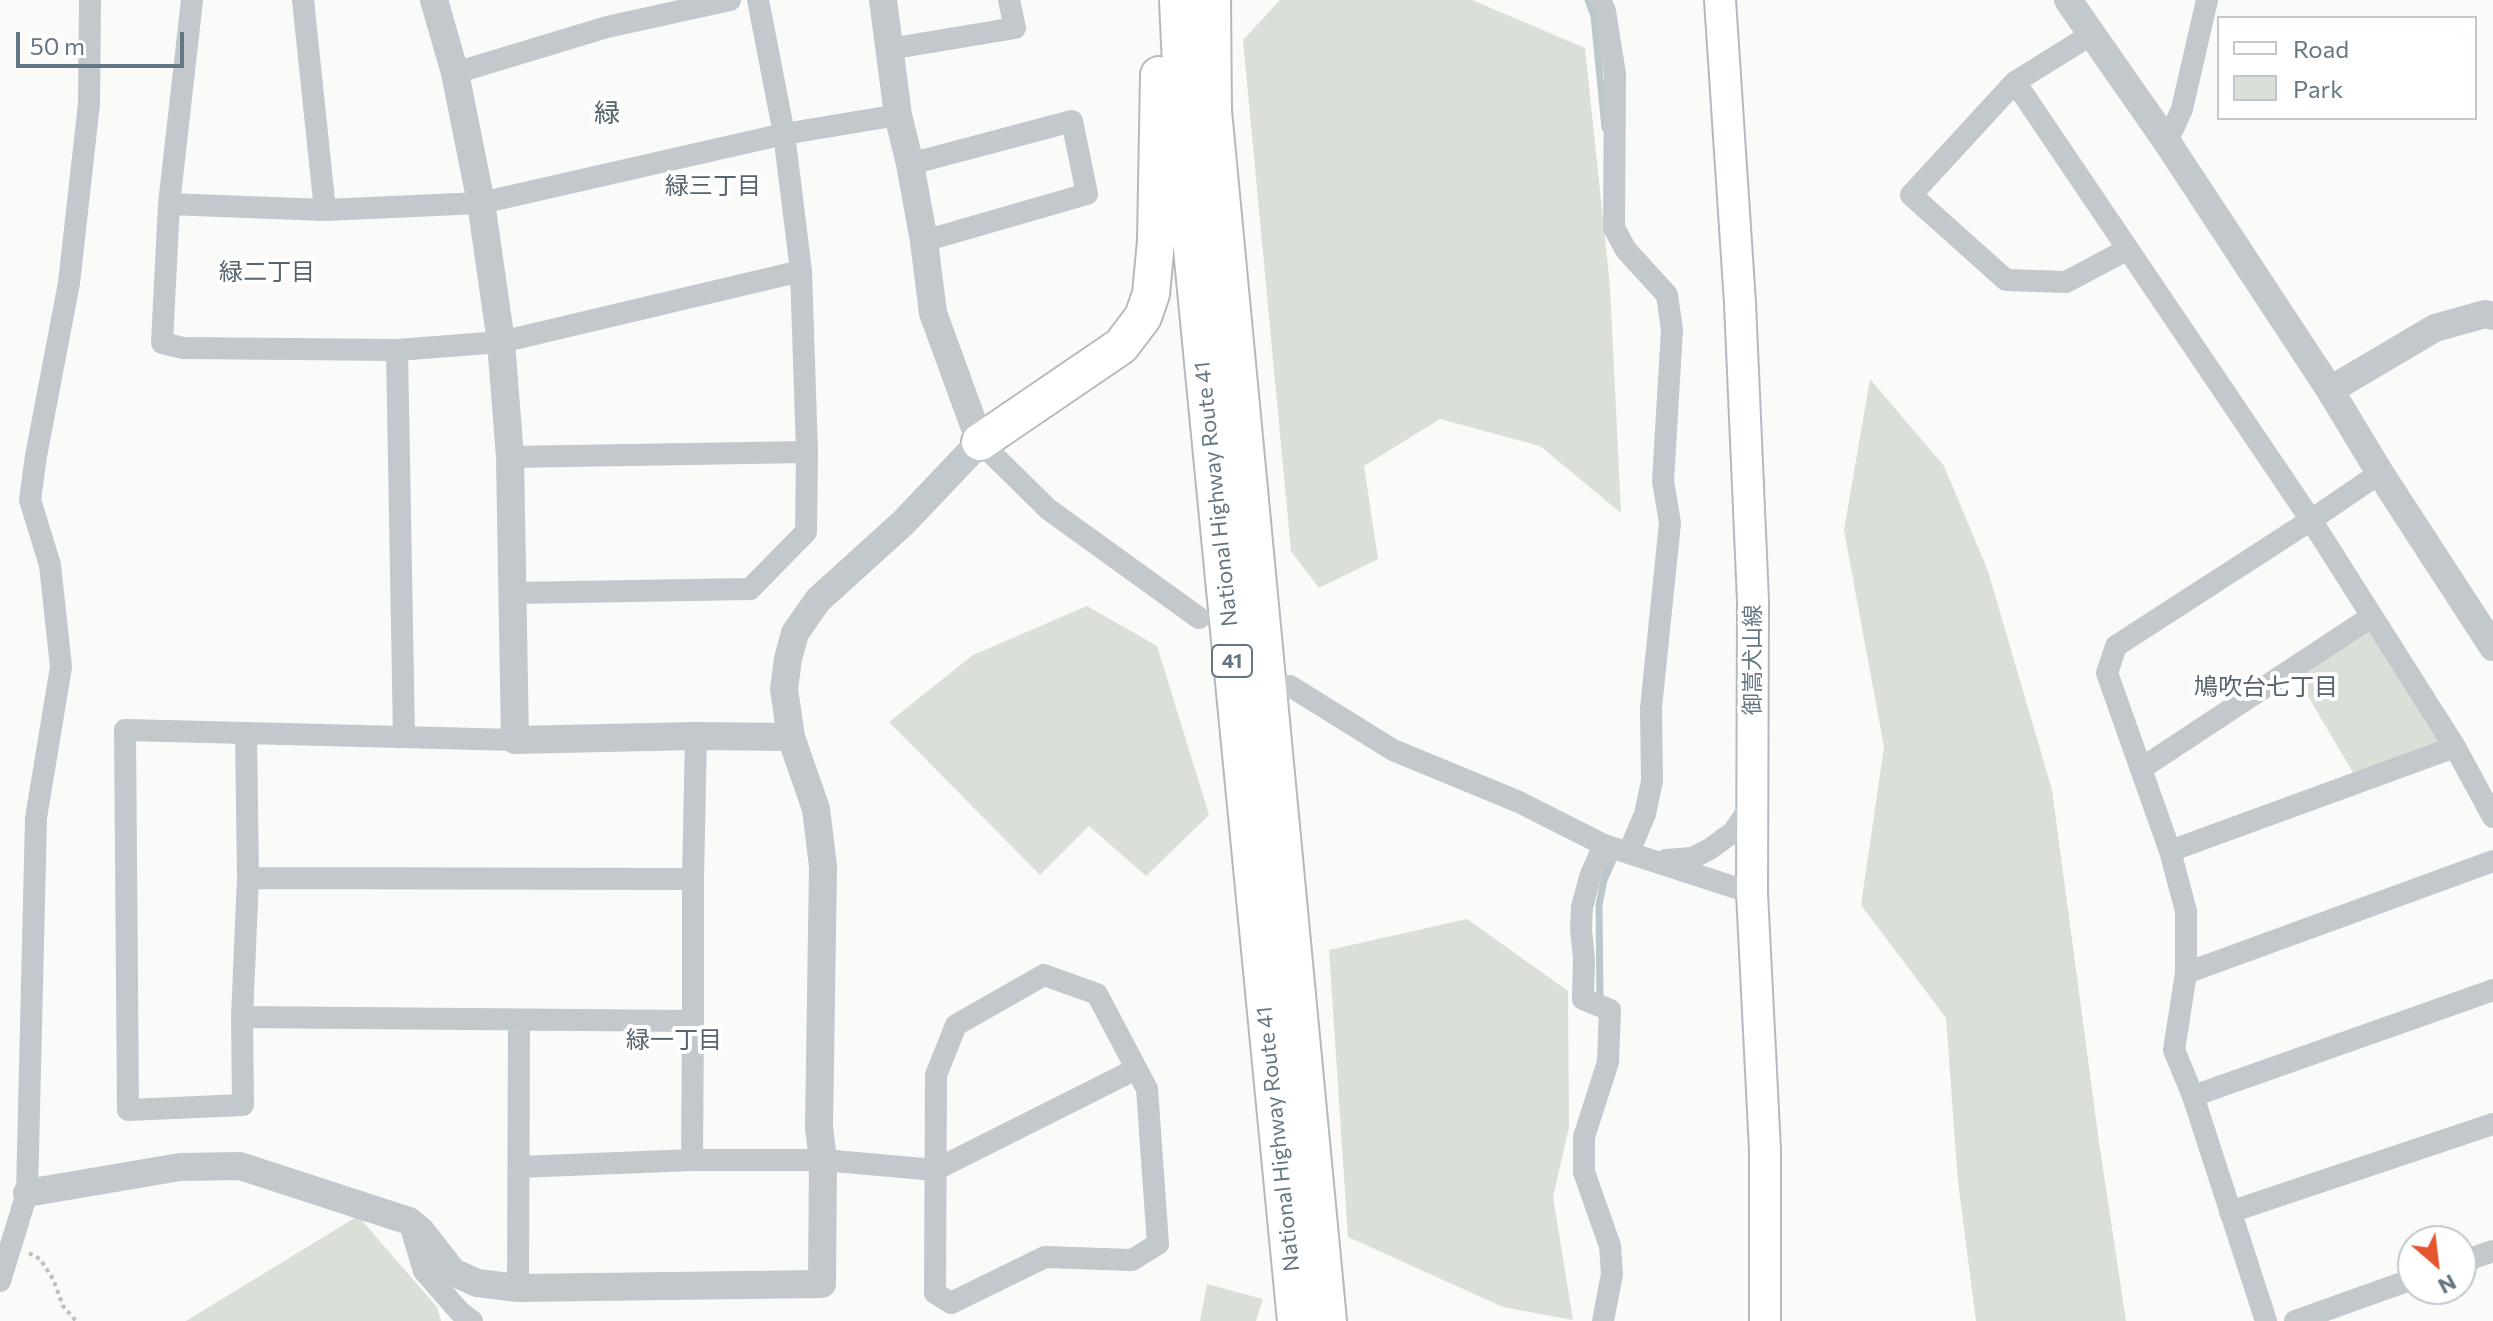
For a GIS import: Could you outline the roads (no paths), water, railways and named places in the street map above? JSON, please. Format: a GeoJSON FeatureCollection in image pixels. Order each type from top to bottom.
{"type":"FeatureCollection","features":[{"type":"Feature","properties":{"kind":"highway"},"geometry":{"type":"LineString","coordinates":[[980,442],[1108,356],[1126,340],[1143,317],[1151,294],[1156,241],[1159,0]]}},
{"type":"Feature","properties":{"kind":"highway","name":"National Highway Route 41"},"geometry":{"type":"LineString","coordinates":[[1178,0],[1187,197],[1296,1321]]}},
{"type":"Feature","properties":{"kind":"highway","name":"National Highway Route 41"},"geometry":{"type":"LineString","coordinates":[[1212,0],[1213,111],[1328,1321]]}},
{"type":"Feature","properties":{"kind":"main road","name":"御嵩犬山線"},"geometry":{"type":"LineString","coordinates":[[1720,0],[1740,303],[1752,569],[1752,893],[1765,1150],[1765,1321]]}},
{"type":"Feature","properties":{"kind":"street"},"geometry":{"type":"LineString","coordinates":[[0,1281],[27,1193],[36,818],[61,667],[50,565],[30,500],[69,283],[89,104],[90,0]]}},
{"type":"Feature","properties":{"kind":"street"},"geometry":{"type":"LineString","coordinates":[[192,0],[169,204],[162,343],[183,348],[397,350],[501,342],[801,271]]}},
{"type":"Feature","properties":{"kind":"street"},"geometry":{"type":"LineString","coordinates":[[303,0],[325,210]]}},
{"type":"Feature","properties":{"kind":"street"},"geometry":{"type":"LineString","coordinates":[[434,0],[455,73],[481,203],[501,342],[510,457],[515,740]]}},
{"type":"Feature","properties":{"kind":"street"},"geometry":{"type":"LineString","coordinates":[[455,73],[607,27],[730,0]]}},
{"type":"Feature","properties":{"kind":"street"},"geometry":{"type":"LineString","coordinates":[[514,593],[750,589],[806,532],[807,452],[801,271],[784,134],[758,0]]}},
{"type":"Feature","properties":{"kind":"street"},"geometry":{"type":"LineString","coordinates":[[883,0],[898,115],[924,241],[933,313],[980,442],[1048,509],[1199,618]]}},
{"type":"Feature","properties":{"kind":"street"},"geometry":{"type":"LineString","coordinates":[[889,49],[1015,28],[1009,0]]}},
{"type":"Feature","properties":{"kind":"street"},"geometry":{"type":"LineString","coordinates":[[1600,0],[1605,11],[1615,74],[1614,228],[1626,250],[1667,295],[1672,330],[1663,481],[1670,523],[1651,708],[1652,781],[1645,814],[1629,852]]}},
{"type":"Feature","properties":{"kind":"street"},"geometry":{"type":"LineString","coordinates":[[2068,0],[2167,142],[2330,390],[2493,647]]}},
{"type":"Feature","properties":{"kind":"street"},"geometry":{"type":"LineString","coordinates":[[2167,142],[2182,109],[2207,0]]}},
{"type":"Feature","properties":{"kind":"street"},"geometry":{"type":"LineString","coordinates":[[2092,34],[2015,82],[1911,195],[2006,280],[2066,282],[2128,249]]}},
{"type":"Feature","properties":{"kind":"street"},"geometry":{"type":"LineString","coordinates":[[2015,82],[2311,520],[2455,747],[2493,817]]}},
{"type":"Feature","properties":{"kind":"street"},"geometry":{"type":"LineString","coordinates":[[169,204],[325,210],[481,203],[784,134],[898,115]]}},
{"type":"Feature","properties":{"kind":"street"},"geometry":{"type":"LineString","coordinates":[[910,164],[1072,121],[1087,194],[924,241]]}},
{"type":"Feature","properties":{"kind":"street"},"geometry":{"type":"LineString","coordinates":[[2330,390],[2435,328],[2485,314],[2493,316]]}},
{"type":"Feature","properties":{"kind":"street"},"geometry":{"type":"LineString","coordinates":[[397,350],[404,737]]}},
{"type":"Feature","properties":{"kind":"street"},"geometry":{"type":"LineString","coordinates":[[27,1193],[180,1167],[240,1166],[409,1221],[421,1231],[453,1272],[477,1283],[518,1288],[822,1284],[823,1160],[819,1127],[823,866],[816,809],[791,737],[784,689],[788,659],[795,633],[818,600],[903,523],[980,442]]}},
{"type":"Feature","properties":{"kind":"street"},"geometry":{"type":"LineString","coordinates":[[510,457],[807,452]]}},
{"type":"Feature","properties":{"kind":"street"},"geometry":{"type":"LineString","coordinates":[[2266,1321],[2193,1096],[2174,1050],[2186,973],[2186,911],[2170,851],[2107,673],[2116,646],[2380,473]]}},
{"type":"Feature","properties":{"kind":"street"},"geometry":{"type":"LineString","coordinates":[[2142,768],[2371,617]]}},
{"type":"Feature","properties":{"kind":"street"},"geometry":{"type":"LineString","coordinates":[[1290,686],[1393,750],[1519,802],[1604,845],[1752,893]]}},
{"type":"Feature","properties":{"kind":"street"},"geometry":{"type":"LineString","coordinates":[[246,733],[248,878],[242,1017],[243,1105],[128,1110],[125,730],[246,733],[404,737],[515,740],[791,737]]}},
{"type":"Feature","properties":{"kind":"street"},"geometry":{"type":"LineString","coordinates":[[692,1160],[696,736]]}},
{"type":"Feature","properties":{"kind":"street"},"geometry":{"type":"LineString","coordinates":[[2170,851],[2455,747]]}},
{"type":"Feature","properties":{"kind":"street"},"geometry":{"type":"LineString","coordinates":[[1656,861],[1692,858],[1710,849],[1733,832],[1752,805]]}},
{"type":"Feature","properties":{"kind":"street"},"geometry":{"type":"LineString","coordinates":[[1603,1321],[1612,1274],[1610,1246],[1584,1172],[1584,1137],[1608,1062],[1610,1010],[1583,999],[1581,929],[1582,907],[1590,877],[1604,845]]}},
{"type":"Feature","properties":{"kind":"street"},"geometry":{"type":"LineString","coordinates":[[2186,973],[2493,861]]}},
{"type":"Feature","properties":{"kind":"street"},"geometry":{"type":"LineString","coordinates":[[248,878],[693,879]]}},
{"type":"Feature","properties":{"kind":"street"},"geometry":{"type":"LineString","coordinates":[[1044,975],[1097,994],[1136,1069],[1147,1089],[1158,1244],[1132,1260],[1045,1257],[951,1303],[935,1293],[936,1075],[956,1025],[1044,975]]}},
{"type":"Feature","properties":{"kind":"street"},"geometry":{"type":"LineString","coordinates":[[2193,1096],[2493,990]]}},
{"type":"Feature","properties":{"kind":"street"},"geometry":{"type":"LineString","coordinates":[[242,1017],[693,1021]]}},
{"type":"Feature","properties":{"kind":"street"},"geometry":{"type":"LineString","coordinates":[[518,1288],[519,1021]]}},
{"type":"Feature","properties":{"kind":"street"},"geometry":{"type":"LineString","coordinates":[[519,1167],[692,1160],[823,1160],[935,1170],[1136,1069]]}},
{"type":"Feature","properties":{"kind":"street"},"geometry":{"type":"LineString","coordinates":[[2230,1212],[2493,1124]]}},
{"type":"Feature","properties":{"kind":"street"},"geometry":{"type":"LineString","coordinates":[[409,1221],[424,1271],[460,1312],[472,1321]]}},
{"type":"Feature","properties":{"kind":"street"},"geometry":{"type":"LineString","coordinates":[[2295,1321],[2397,1285]]}},
{"type":"Feature","properties":{"kind":"waterway"},"geometry":{"type":"LineString","coordinates":[[1588,0],[1594,16],[1605,128]]}},
{"type":"Feature","properties":{"kind":"waterway"},"geometry":{"type":"LineString","coordinates":[[1600,1003],[1599,905],[1604,880],[1617,851]]}},
{"type":"Feature","properties":{"kind":"district","name":"緑"},"geometry":{"type":"Point","coordinates":[607,113]}},
{"type":"Feature","properties":{"kind":"district","name":"緑三丁目"},"geometry":{"type":"Point","coordinates":[713,186]}},
{"type":"Feature","properties":{"kind":"district","name":"緑二丁目"},"geometry":{"type":"Point","coordinates":[267,272]}},
{"type":"Feature","properties":{"kind":"district","name":"鳩吹台七丁目"},"geometry":{"type":"Point","coordinates":[2266,687]}},
{"type":"Feature","properties":{"kind":"district","name":"緑一丁目"},"geometry":{"type":"Point","coordinates":[674,1040]}}]}
